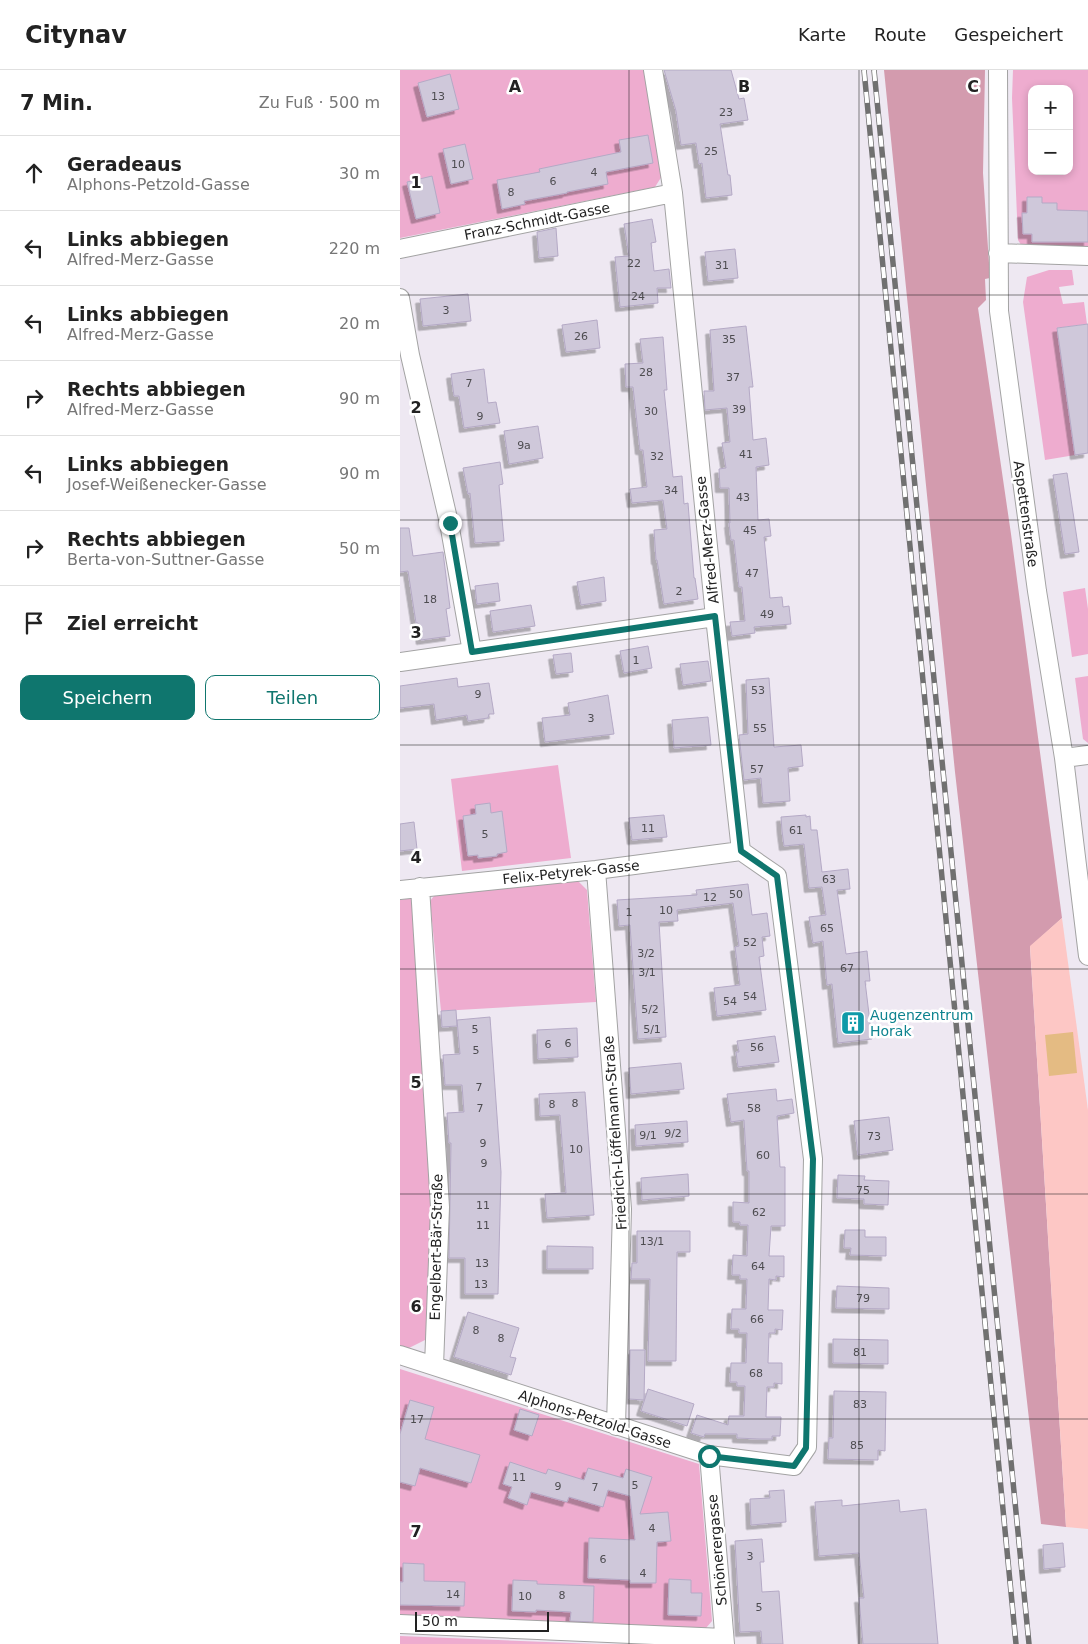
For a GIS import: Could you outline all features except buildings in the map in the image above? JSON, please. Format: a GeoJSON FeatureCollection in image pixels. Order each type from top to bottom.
{"type":"FeatureCollection","features":[{"type":"Feature","properties":{"kind":"street","name":"Alfred-Merz-Gasse"},"geometry":{"type":"LineString","coordinates":[[653,70],[673,193],[715,616],[741,851]]}},
{"type":"Feature","properties":{"kind":"street","name":"Aspettenstraße"},"geometry":{"type":"LineString","coordinates":[[998,70],[999,311],[1037,591],[1064,758],[1088,956]]}},
{"type":"Feature","properties":{"kind":"street","name":"Franz-Schmidt-Gasse"},"geometry":{"type":"LineString","coordinates":[[400,249],[673,193]]}},
{"type":"Feature","properties":{"kind":"street"},"geometry":{"type":"LineString","coordinates":[[998,253],[1088,256]]}},
{"type":"Feature","properties":{"kind":"street"},"geometry":{"type":"LineString","coordinates":[[400,298],[410,355],[450,523],[472,652]]}},
{"type":"Feature","properties":{"kind":"street"},"geometry":{"type":"LineString","coordinates":[[400,662],[715,616]]}},
{"type":"Feature","properties":{"kind":"street"},"geometry":{"type":"LineString","coordinates":[[1064,758],[1088,755]]}},
{"type":"Feature","properties":{"kind":"street","name":"Felix-Petyrek-Gasse"},"geometry":{"type":"LineString","coordinates":[[400,890],[596,870],[741,851]]}},
{"type":"Feature","properties":{"kind":"street","name":"Alphons-Petzold-Gasse"},"geometry":{"type":"LineString","coordinates":[[400,1355],[709,1456],[794,1466],[806,1448],[813,1159],[777,876],[741,851]]}},
{"type":"Feature","properties":{"kind":"street","name":"Friedrich-Löffelmann-Straße"},"geometry":{"type":"LineString","coordinates":[[596,870],[622,1209],[616,1426]]}},
{"type":"Feature","properties":{"kind":"street","name":"Engelbert-Bär-Straße"},"geometry":{"type":"LineString","coordinates":[[420,888],[440,1207],[434,1366]]}},
{"type":"Feature","properties":{"kind":"street","name":"Schönerergasse"},"geometry":{"type":"LineString","coordinates":[[709,1456],[725,1641]]}},
{"type":"Feature","properties":{"kind":"street"},"geometry":{"type":"LineString","coordinates":[[400,1624],[725,1641]]}},
{"type":"Feature","properties":{"kind":"shaded area"},"geometry":{"type":"Polygon","coordinates":[[[400,70],[645,70],[662,176],[655,187],[400,238],[400,70]]]}},
{"type":"Feature","properties":{"kind":"shaded area"},"geometry":{"type":"Polygon","coordinates":[[[884,70],[985,70],[983,173],[990,278],[985,279],[986,300],[978,308],[1011,534],[1062,918],[1030,947],[1066,1527],[1041,1524],[955,772],[884,70]]]}},
{"type":"Feature","properties":{"kind":"shaded area"},"geometry":{"type":"Polygon","coordinates":[[[1013,70],[1088,70],[1088,247],[1023,248],[1018,240],[1012,98],[1013,70]]]}},
{"type":"Feature","properties":{"kind":"shaded area"},"geometry":{"type":"Polygon","coordinates":[[[1049,270],[1072,270],[1074,285],[1059,287],[1063,304],[1084,302],[1087,324],[1057,328],[1075,455],[1045,460],[1023,302],[1027,277],[1049,270]]]}},
{"type":"Feature","properties":{"kind":"shaded area"},"geometry":{"type":"Polygon","coordinates":[[[1085,588],[1088,609],[1088,654],[1072,657],[1063,592],[1085,588]]]}},
{"type":"Feature","properties":{"kind":"shaded area"},"geometry":{"type":"Polygon","coordinates":[[[1088,676],[1088,743],[1083,739],[1075,678],[1088,676]]]}},
{"type":"Feature","properties":{"kind":"shaded area"},"geometry":{"type":"Polygon","coordinates":[[[558,765],[571,858],[462,871],[451,779],[558,765]]]}},
{"type":"Feature","properties":{"kind":"shaded area"},"geometry":{"type":"Polygon","coordinates":[[[577,880],[587,890],[596,1002],[441,1011],[430,901],[434,896],[577,880]]]}},
{"type":"Feature","properties":{"kind":"shaded area"},"geometry":{"type":"Polygon","coordinates":[[[412,898],[432,1217],[429,1338],[407,1349],[400,1347],[400,900],[412,898]]]}},
{"type":"Feature","properties":{"kind":"shaded area"},"geometry":{"type":"Polygon","coordinates":[[[1062,918],[1088,1110],[1088,1529],[1066,1527],[1030,946],[1062,918]]]}},
{"type":"Feature","properties":{"kind":"shaded area"},"geometry":{"type":"Polygon","coordinates":[[[1073,1032],[1077,1073],[1049,1076],[1045,1035],[1073,1032]]]}},
{"type":"Feature","properties":{"kind":"shaded area"},"geometry":{"type":"Polygon","coordinates":[[[400,1369],[699,1464],[712,1621],[706,1628],[400,1615],[400,1369]]]}},
{"type":"Feature","properties":{"kind":"shaded area"},"geometry":{"type":"Polygon","coordinates":[[[400,1636],[597,1644],[400,1644],[400,1636]]]}},
{"type":"Feature","properties":{"kind":"railway"},"geometry":{"type":"LineString","coordinates":[[864,70],[1016,1644]]}},
{"type":"Feature","properties":{"kind":"railway"},"geometry":{"type":"LineString","coordinates":[[874,70],[1029,1644]]}},
{"type":"Feature","properties":{"kind":"place","name":"Augenzentrum Horak"},"geometry":{"type":"Point","coordinates":[853,1023]}},
{"type":"Feature","properties":{"kind":"route"},"geometry":{"type":"LineString","coordinates":[[450,523],[472,652],[715,616],[741,851],[777,876],[813,1159],[806,1448],[794,1466],[709,1456]]}}]}
